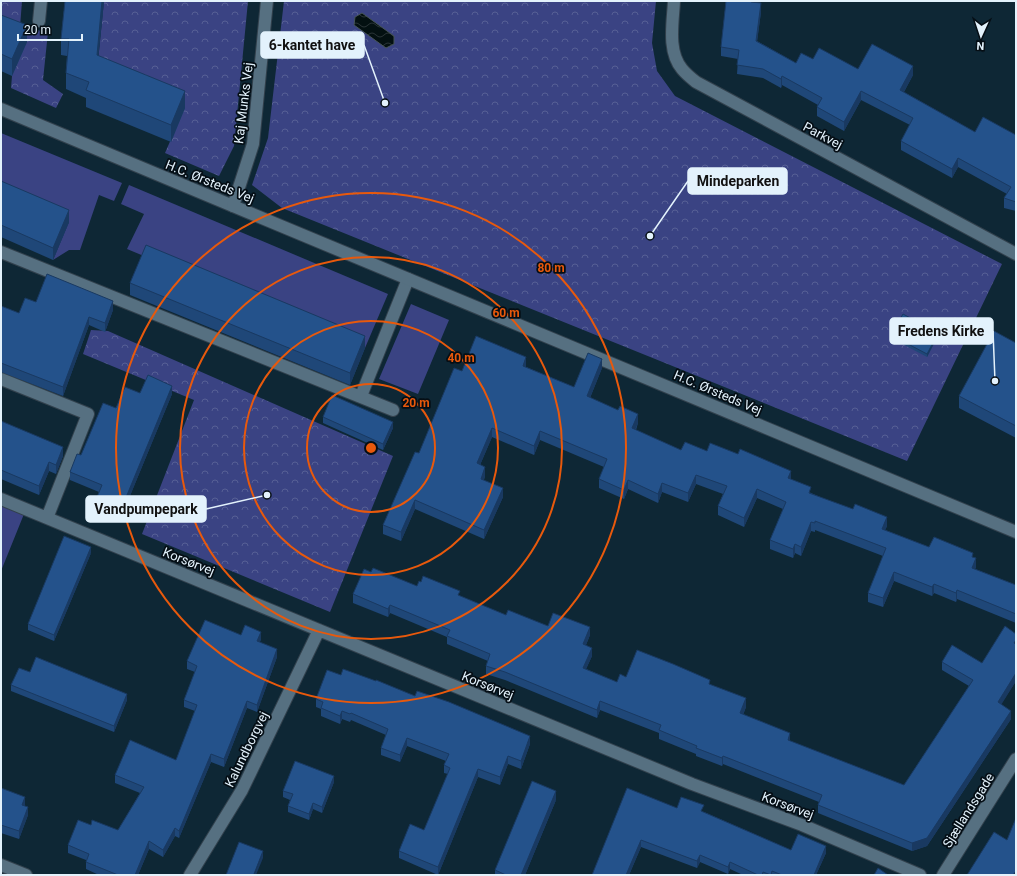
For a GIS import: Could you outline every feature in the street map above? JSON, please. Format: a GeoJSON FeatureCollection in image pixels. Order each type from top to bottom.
{"type":"FeatureCollection","features":[{"type":"Feature","properties":{"kind":"street"},"geometry":{"type":"LineString","coordinates":[[39,21],[41,1]]}},
{"type":"Feature","properties":{"kind":"street","name":"Kaj Munks Vej"},"geometry":{"type":"LineString","coordinates":[[233,206],[253,144],[267,1]]}},
{"type":"Feature","properties":{"kind":"street","name":"Parkvej"},"geometry":{"type":"LineString","coordinates":[[674,1],[672,35],[675,54],[681,69],[696,82],[1016,254]]}},
{"type":"Feature","properties":{"kind":"street","name":"H.C. Ørsteds Vej"},"geometry":{"type":"LineString","coordinates":[[1,109],[1016,532]]}},
{"type":"Feature","properties":{"kind":"street"},"geometry":{"type":"LineString","coordinates":[[1,252],[393,410]]}},
{"type":"Feature","properties":{"kind":"street"},"geometry":{"type":"LineString","coordinates":[[361,396],[408,279]]}},
{"type":"Feature","properties":{"kind":"street"},"geometry":{"type":"LineString","coordinates":[[1,379],[88,414],[47,518]]}},
{"type":"Feature","properties":{"kind":"street","name":"Korsørvej"},"geometry":{"type":"LineString","coordinates":[[1,499],[692,784],[802,825],[920,875]]}},
{"type":"Feature","properties":{"kind":"street","name":"Kalundborgvej"},"geometry":{"type":"LineString","coordinates":[[190,875],[242,790],[319,630]]}},
{"type":"Feature","properties":{"kind":"street","name":"Sjællandsgade"},"geometry":{"type":"LineString","coordinates":[[943,875],[1016,759]]}},
{"type":"Feature","properties":{"kind":"street"},"geometry":{"type":"LineString","coordinates":[[1,865],[26,875]]}},
{"type":"Feature","properties":{"kind":"green space"},"geometry":{"type":"Polygon","coordinates":[[[1,1],[22,1],[20,27],[48,32],[43,80],[63,94],[56,108],[11,88],[12,76],[1,31],[1,1]]]}},
{"type":"Feature","properties":{"kind":"green space"},"geometry":{"type":"Polygon","coordinates":[[[104,1],[248,1],[234,146],[219,176],[165,153],[185,107],[97,71],[104,1]]]}},
{"type":"Feature","properties":{"kind":"green space"},"geometry":{"type":"Polygon","coordinates":[[[284,1],[656,1],[652,43],[657,71],[675,96],[1002,264],[907,461],[282,208],[252,185],[268,138],[284,1]]]}},
{"type":"Feature","properties":{"kind":"green space"},"geometry":{"type":"Polygon","coordinates":[[[1,133],[122,183],[114,201],[99,195],[80,250],[69,250],[53,260],[69,222],[1,193],[1,133]]]}},
{"type":"Feature","properties":{"kind":"green space"},"geometry":{"type":"Polygon","coordinates":[[[129,185],[388,294],[365,348],[127,249],[144,214],[121,204],[129,185]]]}},
{"type":"Feature","properties":{"kind":"green space"},"geometry":{"type":"Polygon","coordinates":[[[411,304],[449,320],[418,394],[379,379],[411,304]]]}},
{"type":"Feature","properties":{"kind":"green space"},"geometry":{"type":"Polygon","coordinates":[[[91,330],[108,331],[393,456],[330,612],[142,534],[194,400],[83,354],[91,330]]]}},
{"type":"Feature","properties":{"kind":"green space"},"geometry":{"type":"Polygon","coordinates":[[[1,504],[24,514],[1,571],[1,504]]]}},
{"type":"Feature","properties":{"kind":"water"},"geometry":{"type":"Polygon","coordinates":[[[362,13],[394,36],[394,44],[386,48],[354,25],[355,17],[362,13]]]}},
{"type":"Feature","properties":{"kind":"building"},"geometry":{"type":"Polygon","coordinates":[[[65,1],[102,1],[97,55],[185,91],[171,125],[86,90],[89,82],[66,73],[69,39],[61,39],[65,1]]]}},
{"type":"Feature","properties":{"kind":"building"},"geometry":{"type":"Polygon","coordinates":[[[726,1],[751,1],[761,3],[756,41],[796,63],[801,53],[813,59],[819,48],[858,69],[872,44],[913,66],[900,90],[975,132],[983,117],[1016,135],[1016,202],[1004,198],[1011,187],[958,158],[952,169],[901,141],[913,118],[861,91],[844,122],[817,107],[822,98],[782,76],[781,79],[763,69],[737,65],[739,50],[721,47],[726,1]]]}},
{"type":"Feature","properties":{"kind":"building"},"geometry":{"type":"Polygon","coordinates":[[[1,15],[27,25],[12,59],[1,54],[1,15]]]}},
{"type":"Feature","properties":{"kind":"building"},"geometry":{"type":"Polygon","coordinates":[[[1,181],[69,210],[53,248],[1,225],[1,181]]]}},
{"type":"Feature","properties":{"kind":"building"},"geometry":{"type":"Polygon","coordinates":[[[146,245],[365,336],[350,373],[130,283],[146,245]]]}},
{"type":"Feature","properties":{"kind":"building"},"geometry":{"type":"Polygon","coordinates":[[[47,274],[113,301],[105,323],[89,317],[63,387],[1,363],[1,306],[19,313],[25,298],[36,302],[47,274]]]}},
{"type":"Feature","properties":{"kind":"building"},"geometry":{"type":"Polygon","coordinates":[[[903,314],[938,333],[927,354],[891,335],[903,314]]]}},
{"type":"Feature","properties":{"kind":"building"},"geometry":{"type":"Polygon","coordinates":[[[994,331],[1016,343],[1016,426],[959,396],[994,331]]]}},
{"type":"Feature","properties":{"kind":"building"},"geometry":{"type":"Polygon","coordinates":[[[476,336],[526,357],[523,366],[574,387],[588,353],[602,359],[587,396],[618,410],[620,406],[638,414],[632,428],[681,450],[685,442],[707,451],[710,443],[738,454],[740,449],[791,471],[788,478],[811,487],[809,493],[853,509],[855,504],[887,517],[882,529],[929,547],[934,537],[973,553],[972,557],[976,558],[972,568],[1016,585],[1016,614],[957,590],[956,593],[934,584],[932,587],[894,572],[883,598],[868,593],[886,548],[815,521],[815,523],[811,522],[801,547],[795,544],[793,549],[770,540],[786,502],[757,489],[744,518],[718,506],[727,486],[696,475],[688,493],[662,483],[658,494],[628,480],[624,490],[599,479],[607,459],[540,431],[534,446],[492,428],[477,463],[485,467],[481,479],[503,488],[484,530],[415,500],[401,532],[383,525],[415,452],[419,453],[454,368],[462,371],[476,336]]]}},
{"type":"Feature","properties":{"kind":"building"},"geometry":{"type":"Polygon","coordinates":[[[148,375],[172,386],[120,512],[95,502],[102,485],[70,472],[77,454],[81,455],[103,403],[116,408],[125,387],[140,393],[148,375]]]}},
{"type":"Feature","properties":{"kind":"building"},"geometry":{"type":"Polygon","coordinates":[[[332,395],[393,422],[383,444],[323,417],[332,395]]]}},
{"type":"Feature","properties":{"kind":"building"},"geometry":{"type":"Polygon","coordinates":[[[1,421],[63,447],[56,465],[49,462],[39,486],[1,470],[1,421]]]}},
{"type":"Feature","properties":{"kind":"building"},"geometry":{"type":"Polygon","coordinates":[[[64,536],[91,547],[54,635],[28,624],[64,536]]]}},
{"type":"Feature","properties":{"kind":"building"},"geometry":{"type":"Polygon","coordinates":[[[373,568],[417,586],[419,581],[421,582],[423,576],[460,591],[458,595],[506,615],[508,610],[548,626],[553,613],[590,627],[583,644],[592,648],[583,668],[617,682],[620,674],[626,677],[637,650],[710,680],[709,684],[746,698],[740,713],[790,733],[788,740],[904,785],[973,680],[942,662],[952,645],[982,663],[1005,626],[1016,634],[1016,640],[1014,643],[1016,644],[1016,673],[998,702],[1011,711],[927,838],[912,843],[818,805],[822,795],[723,756],[722,758],[696,748],[697,746],[659,730],[661,725],[600,701],[597,710],[505,672],[486,666],[490,654],[447,636],[450,630],[390,605],[388,609],[353,594],[364,569],[371,572],[373,568]]]}},
{"type":"Feature","properties":{"kind":"building"},"geometry":{"type":"Polygon","coordinates":[[[205,620],[241,635],[245,625],[261,632],[257,641],[277,649],[257,705],[247,701],[224,759],[211,754],[179,831],[175,828],[163,850],[149,841],[135,875],[118,875],[86,862],[89,854],[68,845],[78,820],[91,825],[92,820],[118,830],[144,787],[115,775],[130,740],[176,760],[197,705],[184,700],[197,666],[187,661],[205,620]]]}},
{"type":"Feature","properties":{"kind":"building"},"geometry":{"type":"Polygon","coordinates":[[[36,657],[127,694],[114,726],[11,685],[19,668],[30,672],[36,657]]]}},
{"type":"Feature","properties":{"kind":"building"},"geometry":{"type":"Polygon","coordinates":[[[343,669],[376,680],[415,696],[417,691],[449,702],[530,736],[521,761],[508,756],[500,777],[478,769],[438,867],[399,851],[410,824],[424,830],[450,768],[444,765],[449,754],[407,738],[400,755],[381,748],[388,729],[351,713],[342,711],[340,716],[321,708],[323,702],[316,699],[327,670],[341,675],[343,669]]]}},
{"type":"Feature","properties":{"kind":"building"},"geometry":{"type":"Polygon","coordinates":[[[295,761],[334,776],[322,807],[313,803],[309,814],[288,806],[293,794],[283,791],[295,761]]]}},
{"type":"Feature","properties":{"kind":"building"},"geometry":{"type":"Polygon","coordinates":[[[532,781],[556,791],[521,875],[506,875],[495,870],[532,781]]]}},
{"type":"Feature","properties":{"kind":"building"},"geometry":{"type":"Polygon","coordinates":[[[1,788],[25,797],[22,805],[28,807],[19,831],[1,825],[1,788]]]}},
{"type":"Feature","properties":{"kind":"building"},"geometry":{"type":"Polygon","coordinates":[[[627,788],[677,808],[681,797],[704,805],[701,811],[791,850],[798,834],[826,846],[814,875],[782,875],[772,871],[771,875],[763,872],[762,875],[758,875],[730,862],[728,867],[700,855],[697,861],[641,840],[626,875],[592,875],[627,788]]]}},
{"type":"Feature","properties":{"kind":"building"},"geometry":{"type":"Polygon","coordinates":[[[1016,818],[1016,871],[1013,875],[967,875],[994,832],[1007,840],[1016,818]]]}},
{"type":"Feature","properties":{"kind":"building"},"geometry":{"type":"Polygon","coordinates":[[[239,842],[263,851],[254,874],[256,875],[226,875],[239,842]]]}},
{"type":"Feature","properties":{"kind":"building"},"geometry":{"type":"Polygon","coordinates":[[[878,868],[888,875],[874,875],[878,868]]]}},
{"type":"Feature","properties":{"kind":"place","name":"6-kantet have"},"geometry":{"type":"Point","coordinates":[385,103]}},
{"type":"Feature","properties":{"kind":"place","name":"Mindeparken"},"geometry":{"type":"Point","coordinates":[650,236]}},
{"type":"Feature","properties":{"kind":"place","name":"Fredens Kirke"},"geometry":{"type":"Point","coordinates":[995,381]}},
{"type":"Feature","properties":{"kind":"place","name":"Vandpumpepark"},"geometry":{"type":"Point","coordinates":[267,495]}}]}
